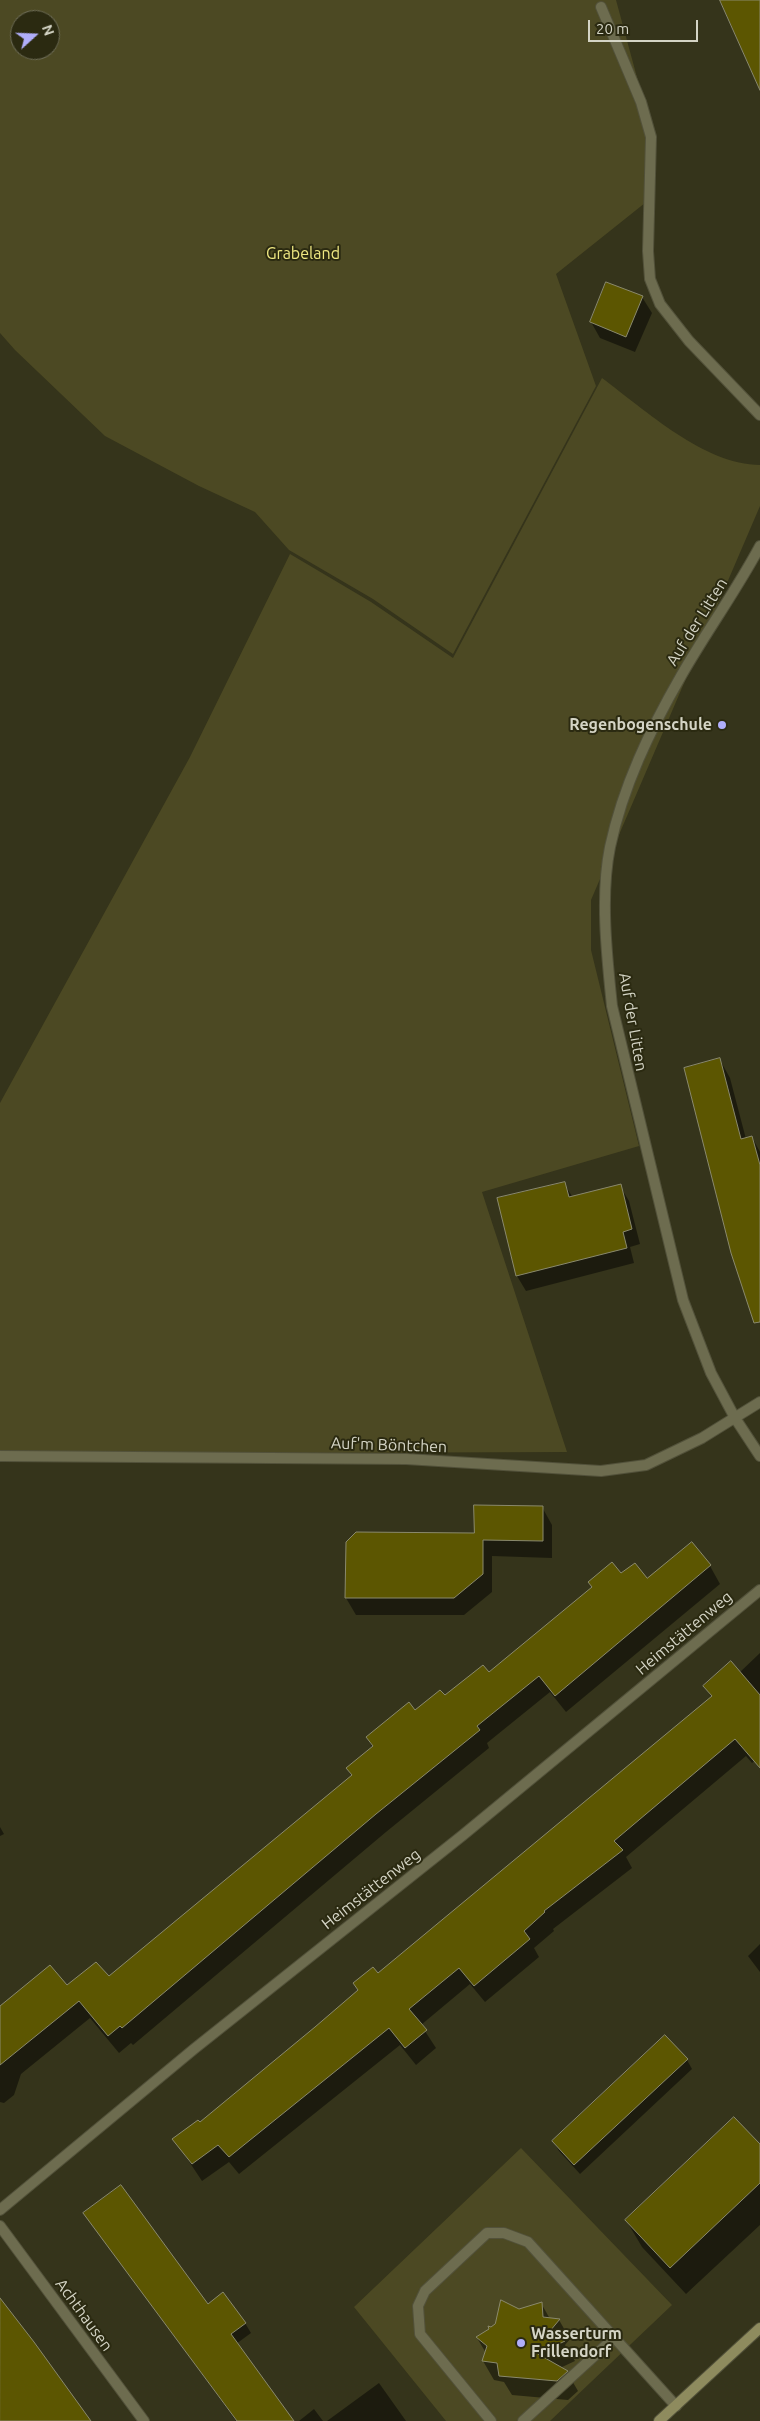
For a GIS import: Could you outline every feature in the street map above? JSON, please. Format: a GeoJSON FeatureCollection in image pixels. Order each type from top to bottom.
{"type":"FeatureCollection","features":[{"type":"Feature","properties":{"kind":"main road"},"geometry":{"type":"LineString","coordinates":[[659,2421],[760,2328]]}},
{"type":"Feature","properties":{"kind":"street"},"geometry":{"type":"LineString","coordinates":[[602,7],[641,102],[651,137],[648,251],[650,279],[660,304],[689,341],[760,415]]}},
{"type":"Feature","properties":{"kind":"street","name":"Auf der Litten"},"geometry":{"type":"LineString","coordinates":[[760,546],[681,676],[626,788],[610,849],[606,895],[607,959],[612,1006],[633,1101],[684,1300],[711,1373],[760,1456]]}},
{"type":"Feature","properties":{"kind":"street","name":"Auf'm Böntchen"},"geometry":{"type":"LineString","coordinates":[[0,1456],[406,1459],[601,1471],[646,1465],[736,1418],[760,1402]]}},
{"type":"Feature","properties":{"kind":"street","name":"Heimstättenweg"},"geometry":{"type":"LineString","coordinates":[[0,2210],[194,2049],[463,1835],[760,1590]]}},
{"type":"Feature","properties":{"kind":"street","name":"Achthausen"},"geometry":{"type":"LineString","coordinates":[[0,2226],[144,2421]]}},
{"type":"Feature","properties":{"kind":"street"},"geometry":{"type":"LineString","coordinates":[[491,2421],[420,2334],[418,2306],[425,2291],[487,2233],[504,2233],[528,2242],[676,2406]]}},
{"type":"Feature","properties":{"kind":"street"},"geometry":{"type":"LineString","coordinates":[[523,2421],[614,2338]]}},
{"type":"Feature","properties":{"kind":"green space","name":"Grabeland"},"geometry":{"type":"Polygon","coordinates":[[[0,0],[616,0],[654,140],[655,195],[556,274],[596,386],[453,654],[373,599],[289,550],[255,512],[199,486],[105,436],[15,350],[0,333],[0,0]]]}},
{"type":"Feature","properties":{"kind":"green space"},"geometry":{"type":"Polygon","coordinates":[[[602,378],[656,420],[697,446],[739,463],[760,465],[760,506],[591,900],[591,950],[639,1146],[482,1192],[567,1452],[0,1454],[0,1103],[190,757],[290,554],[371,602],[453,658],[602,378]]]}},
{"type":"Feature","properties":{"kind":"green space"},"geometry":{"type":"Polygon","coordinates":[[[521,2148],[672,2305],[550,2421],[446,2421],[354,2307],[521,2148]]]}},
{"type":"Feature","properties":{"kind":"building"},"geometry":{"type":"Polygon","coordinates":[[[720,0],[760,0],[760,90],[720,0]]]}},
{"type":"Feature","properties":{"kind":"building"},"geometry":{"type":"Polygon","coordinates":[[[606,282],[643,296],[626,337],[590,322],[606,282]]]}},
{"type":"Feature","properties":{"kind":"building"},"geometry":{"type":"Polygon","coordinates":[[[720,1058],[741,1139],[752,1136],[760,1165],[760,1322],[754,1323],[731,1253],[684,1068],[720,1058]]]}},
{"type":"Feature","properties":{"kind":"building"},"geometry":{"type":"Polygon","coordinates":[[[565,1182],[569,1197],[621,1184],[632,1229],[623,1232],[627,1248],[516,1276],[497,1198],[565,1182]]]}},
{"type":"Feature","properties":{"kind":"building"},"geometry":{"type":"Polygon","coordinates":[[[474,1505],[543,1506],[543,1541],[483,1540],[483,1574],[454,1598],[345,1598],[346,1542],[356,1532],[474,1533],[474,1505]]]}},
{"type":"Feature","properties":{"kind":"building"},"geometry":{"type":"Polygon","coordinates":[[[692,1542],[711,1565],[555,1696],[539,1676],[477,1726],[480,1730],[376,1814],[122,2028],[120,2026],[108,2036],[79,2001],[0,2065],[0,2006],[50,1965],[67,1985],[96,1962],[109,1976],[352,1775],[346,1768],[373,1746],[366,1737],[409,1702],[415,1710],[440,1690],[445,1695],[483,1665],[489,1672],[592,1587],[588,1582],[612,1562],[621,1573],[635,1563],[647,1578],[692,1542]]]}},
{"type":"Feature","properties":{"kind":"building"},"geometry":{"type":"Polygon","coordinates":[[[731,1661],[760,1695],[760,1768],[735,1739],[614,1841],[623,1850],[544,1911],[524,1931],[530,1939],[474,1986],[459,1968],[409,2009],[427,2030],[405,2048],[389,2028],[229,2157],[218,2145],[192,2164],[172,2139],[198,2120],[200,2122],[358,1990],[353,1983],[373,1967],[378,1973],[712,1696],[703,1686],[731,1661]]]}},
{"type":"Feature","properties":{"kind":"building"},"geometry":{"type":"Polygon","coordinates":[[[665,2035],[688,2059],[574,2165],[552,2141],[665,2035]]]}},
{"type":"Feature","properties":{"kind":"building"},"geometry":{"type":"Polygon","coordinates":[[[734,2117],[760,2144],[760,2183],[670,2268],[625,2220],[734,2117]]]}},
{"type":"Feature","properties":{"kind":"building"},"geometry":{"type":"Polygon","coordinates":[[[121,2185],[208,2304],[223,2292],[246,2323],[231,2334],[294,2421],[237,2421],[83,2213],[121,2185]]]}},
{"type":"Feature","properties":{"kind":"building"},"geometry":{"type":"Polygon","coordinates":[[[0,2298],[34,2342],[91,2421],[0,2421],[0,2298]]]}},
{"type":"Feature","properties":{"kind":"building","name":"Wasserturm Frillendorf"},"geometry":{"type":"Polygon","coordinates":[[[501,2300],[519,2309],[542,2302],[543,2317],[560,2319],[550,2331],[565,2341],[538,2354],[568,2371],[557,2381],[499,2376],[497,2363],[482,2361],[487,2346],[476,2337],[489,2329],[488,2326],[491,2327],[495,2324],[501,2300]]]}},
{"type":"Feature","properties":{"kind":"place","name":"Regenbogenschule"},"geometry":{"type":"Point","coordinates":[722,725]}},
{"type":"Feature","properties":{"kind":"place","name":"Wasserturm Frillendorf"},"geometry":{"type":"Point","coordinates":[521,2343]}}]}
